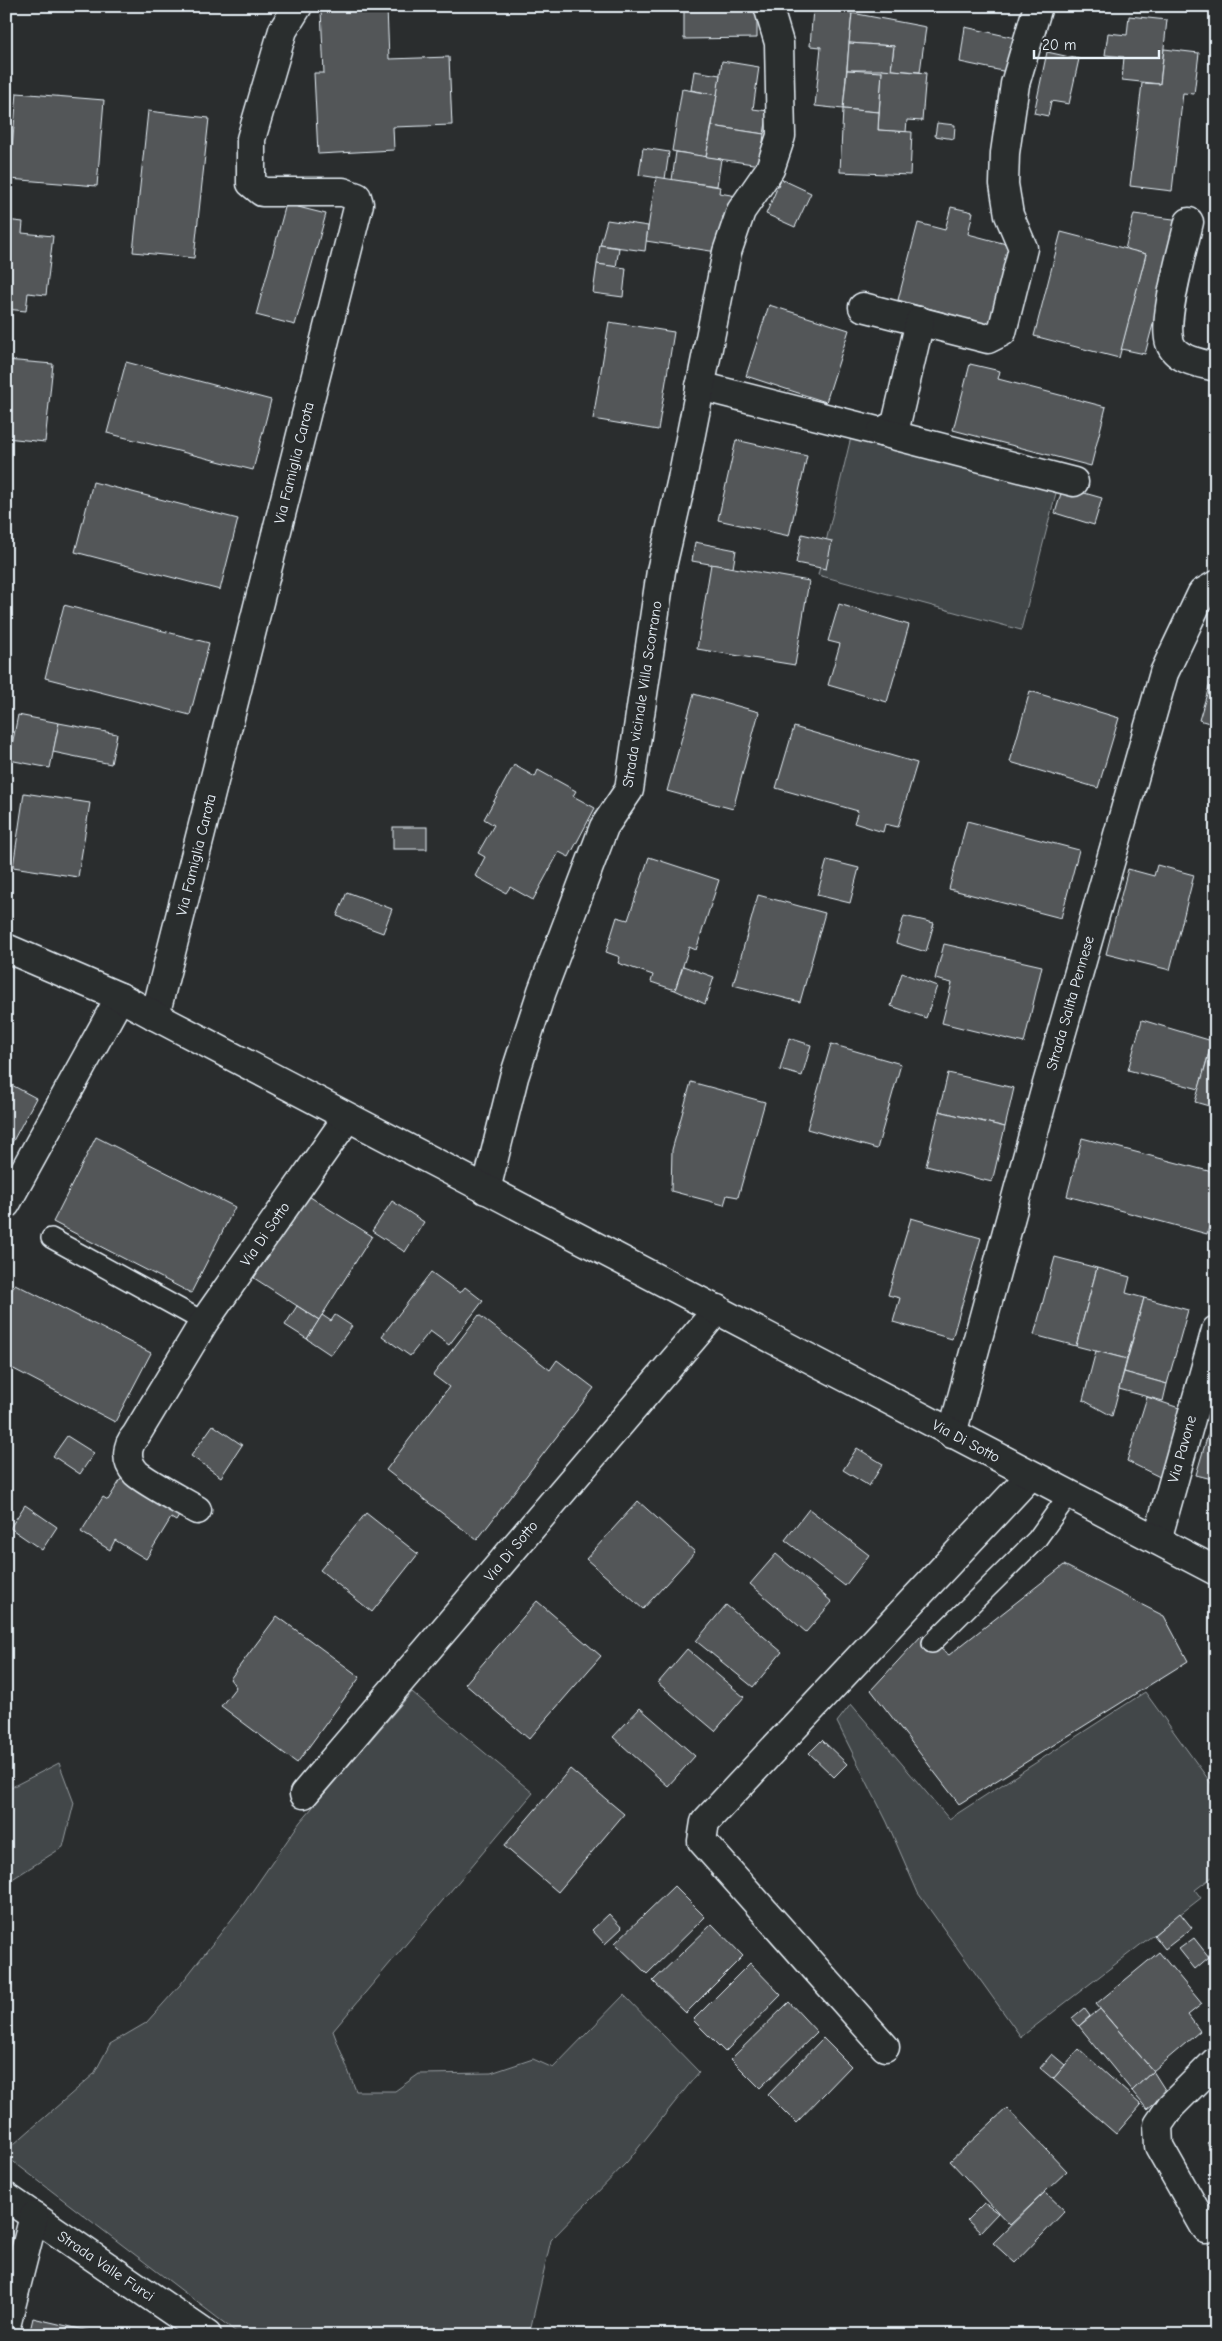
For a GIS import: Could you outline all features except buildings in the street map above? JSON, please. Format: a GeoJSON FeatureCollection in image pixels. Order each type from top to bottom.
{"type":"FeatureCollection","features":[{"type":"Feature","properties":{"kind":"street","name":"Via Famiglia Carota"},"geometry":{"type":"LineString","coordinates":[[155,1016],[359,204],[357,197],[342,192],[262,192],[251,183],[251,138],[283,30],[298,6]]}},
{"type":"Feature","properties":{"kind":"street","name":"Strada vicinale Villa Scorrano"},"geometry":{"type":"LineString","coordinates":[[486,1190],[514,1077],[542,991],[604,827],[629,790],[661,571],[682,479],[727,252],[741,211],[770,169],[782,136],[779,43],[768,6]]}},
{"type":"Feature","properties":{"kind":"street"},"geometry":{"type":"LineString","coordinates":[[863,307],[988,338],[1002,332],[1023,248],[1009,215],[1004,184],[1004,153],[1015,84],[1038,6]]}},
{"type":"Feature","properties":{"kind":"street"},"geometry":{"type":"LineString","coordinates":[[1188,222],[1168,323],[1171,344],[1187,360],[1216,366]]}},
{"type":"Feature","properties":{"kind":"street"},"geometry":{"type":"LineString","coordinates":[[881,432],[896,424],[920,321]]}},
{"type":"Feature","properties":{"kind":"street"},"geometry":{"type":"LineString","coordinates":[[700,386],[1074,482]]}},
{"type":"Feature","properties":{"kind":"street","name":"Strada Salita Pennese"},"geometry":{"type":"LineString","coordinates":[[952,1434],[1045,1090],[1164,673],[1202,593],[1216,586]]}},
{"type":"Feature","properties":{"kind":"street","name":"Via Di Sotto"},"geometry":{"type":"LineString","coordinates":[[6,948],[120,998],[155,1016],[1216,1571]]}},
{"type":"Feature","properties":{"kind":"street"},"geometry":{"type":"LineString","coordinates":[[6,1204],[120,998]]}},
{"type":"Feature","properties":{"kind":"street","name":"Via Di Sotto"},"geometry":{"type":"LineString","coordinates":[[196,1510],[136,1472],[127,1453],[129,1443],[136,1435],[204,1322],[347,1118]]}},
{"type":"Feature","properties":{"kind":"street","name":"Via Di Sotto"},"geometry":{"type":"LineString","coordinates":[[304,1794],[718,1309]]}},
{"type":"Feature","properties":{"kind":"street","name":"Via Pavone"},"geometry":{"type":"LineString","coordinates":[[1157,1540],[1216,1330]]}},
{"type":"Feature","properties":{"kind":"street"},"geometry":{"type":"LineString","coordinates":[[885,2047],[702,1841],[705,1822],[1031,1474]]}},
{"type":"Feature","properties":{"kind":"street"},"geometry":{"type":"LineString","coordinates":[[1206,2229],[1159,2146],[1158,2125],[1171,2106],[1216,2061]]}},
{"type":"Feature","properties":{"kind":"street","name":"Strada Valle Furci"},"geometry":{"type":"LineString","coordinates":[[6,2197],[207,2335]]}},
{"type":"Feature","properties":{"kind":"street"},"geometry":{"type":"LineString","coordinates":[[6,2326],[34,2216]]}},
{"type":"Feature","properties":{"kind":"lane"},"geometry":{"type":"LineString","coordinates":[[51,1238],[204,1322]]}},
{"type":"Feature","properties":{"kind":"lane"},"geometry":{"type":"LineString","coordinates":[[932,1643],[1038,1539],[1070,1493]]}},
{"type":"Feature","properties":{"kind":"shaded area"},"geometry":{"type":"Polygon","coordinates":[[[851,437],[1057,489],[1021,630],[818,575],[851,437]]]}},
{"type":"Feature","properties":{"kind":"shaded area"},"geometry":{"type":"Polygon","coordinates":[[[412,1692],[533,1793],[333,2031],[356,2091],[395,2091],[419,2074],[491,2073],[533,2059],[553,2068],[624,1995],[699,2072],[627,2162],[551,2240],[529,2335],[240,2335],[6,2156],[6,2151],[94,2074],[110,2044],[146,2023],[180,1985],[242,1906],[300,1822],[412,1692]]]}},
{"type":"Feature","properties":{"kind":"shaded area"},"geometry":{"type":"Polygon","coordinates":[[[1145,1692],[1216,1790],[1216,1874],[1195,1890],[1201,1898],[1021,2037],[918,1893],[887,1822],[837,1722],[851,1704],[949,1819],[1145,1692]]]}},
{"type":"Feature","properties":{"kind":"shaded area"},"geometry":{"type":"Polygon","coordinates":[[[59,1763],[74,1803],[63,1847],[6,1883],[6,1790],[59,1763]]]}}]}
